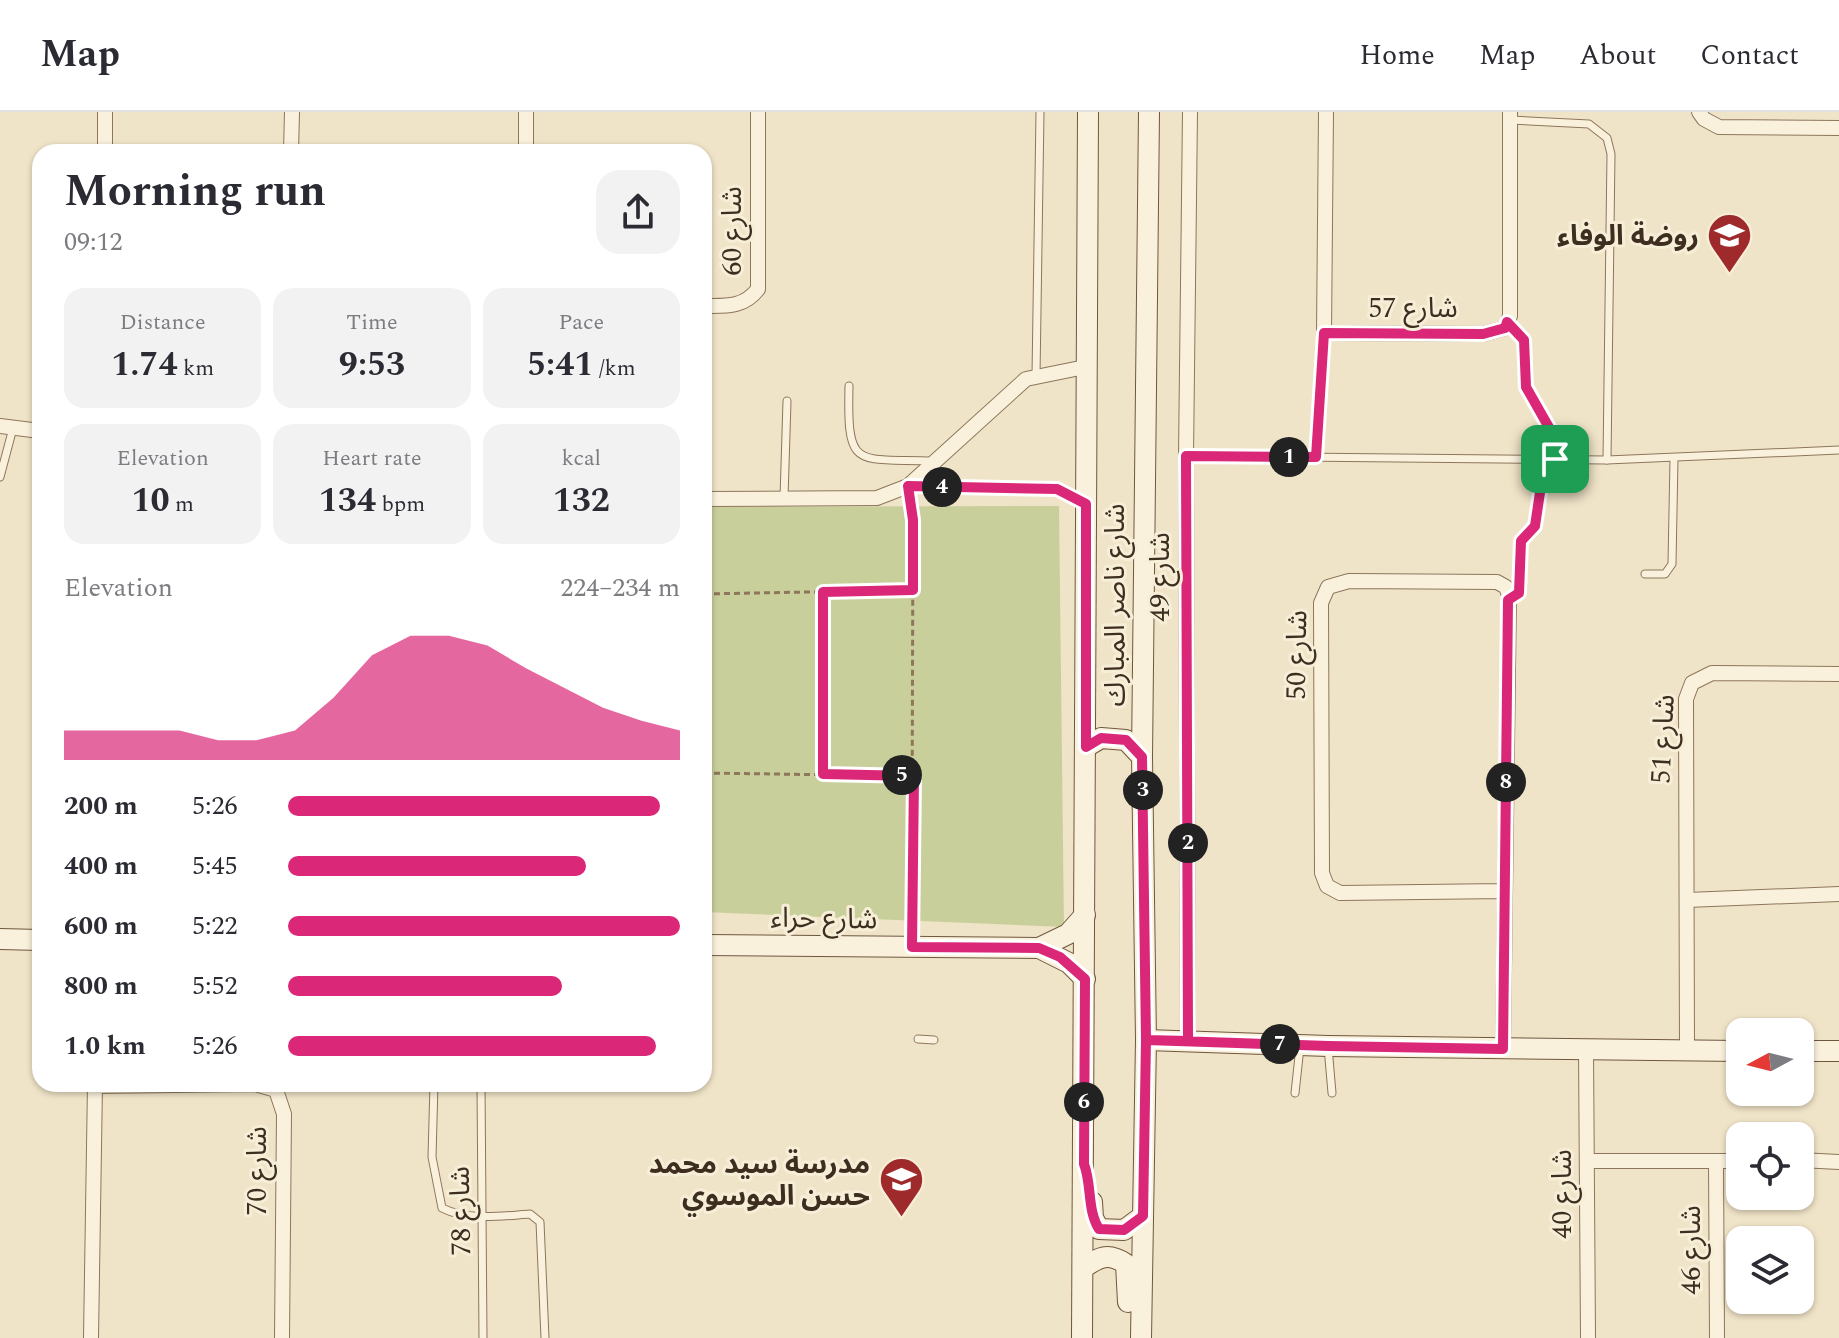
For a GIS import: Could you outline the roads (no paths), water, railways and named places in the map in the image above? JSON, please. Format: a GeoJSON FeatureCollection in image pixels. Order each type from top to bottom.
{"type":"FeatureCollection","features":[{"type":"Feature","properties":{"kind":"street"},"geometry":{"type":"LineString","coordinates":[[105,112],[105,144]]}},
{"type":"Feature","properties":{"kind":"street"},"geometry":{"type":"LineString","coordinates":[[291,144],[292,112]]}},
{"type":"Feature","properties":{"kind":"street"},"geometry":{"type":"LineString","coordinates":[[526,112],[526,144]]}},
{"type":"Feature","properties":{"kind":"street","name":"شارع 60"},"geometry":{"type":"LineString","coordinates":[[712,306],[735,306],[751,298],[758,289],[758,112]]}},
{"type":"Feature","properties":{"kind":"street","name":"شارع ناصر المبارك"},"geometry":{"type":"LineString","coordinates":[[1082,1338],[1088,112]]}},
{"type":"Feature","properties":{"kind":"street","name":"شارع ناصر المبارك"},"geometry":{"type":"LineString","coordinates":[[1141,1338],[1146,1040],[1142,757],[1149,112]]}},
{"type":"Feature","properties":{"kind":"street","name":"شارع 49"},"geometry":{"type":"LineString","coordinates":[[1188,1041],[1186,456],[1190,112]]}},
{"type":"Feature","properties":{"kind":"street"},"geometry":{"type":"LineString","coordinates":[[1324,333],[1326,112]]}},
{"type":"Feature","properties":{"kind":"street"},"geometry":{"type":"LineString","coordinates":[[1699,112],[1704,119],[1719,127],[1839,128]]}},
{"type":"Feature","properties":{"kind":"street","name":"شارع 57"},"geometry":{"type":"LineString","coordinates":[[1324,333],[1483,334],[1505,328],[1510,316],[1510,116]]}},
{"type":"Feature","properties":{"kind":"street"},"geometry":{"type":"LineString","coordinates":[[712,499],[877,498],[908,486],[1017,386],[1036,376],[1085,367]]}},
{"type":"Feature","properties":{"kind":"street"},"geometry":{"type":"LineString","coordinates":[[6,427],[32,430]]}},
{"type":"Feature","properties":{"kind":"street","name":"شارع 50"},"geometry":{"type":"LineString","coordinates":[[1349,581],[1497,582],[1506,587],[1504,891],[1340,893],[1327,886],[1322,873],[1321,603],[1328,587],[1349,581]]}},
{"type":"Feature","properties":{"kind":"street","name":"شارع 51"},"geometry":{"type":"LineString","coordinates":[[1687,1051],[1686,699],[1692,683],[1712,673],[1839,674]]}},
{"type":"Feature","properties":{"kind":"street"},"geometry":{"type":"LineString","coordinates":[[1086,747],[1101,738],[1126,740],[1142,757]]}},
{"type":"Feature","properties":{"kind":"street"},"geometry":{"type":"LineString","coordinates":[[1503,1049],[1504,891]]}},
{"type":"Feature","properties":{"kind":"street"},"geometry":{"type":"LineString","coordinates":[[1687,900],[1839,894]]}},
{"type":"Feature","properties":{"kind":"street"},"geometry":{"type":"LineString","coordinates":[[1039,948],[1068,934],[1085,915]]}},
{"type":"Feature","properties":{"kind":"street"},"geometry":{"type":"LineString","coordinates":[[0,939],[32,940]]}},
{"type":"Feature","properties":{"kind":"street","name":"شارع حراء"},"geometry":{"type":"LineString","coordinates":[[712,945],[1039,948]]}},
{"type":"Feature","properties":{"kind":"street"},"geometry":{"type":"LineString","coordinates":[[1039,948],[1060,957],[1085,979]]}},
{"type":"Feature","properties":{"kind":"street"},"geometry":{"type":"LineString","coordinates":[[1146,1040],[1328,1046],[1726,1051]]}},
{"type":"Feature","properties":{"kind":"street","name":"شارع 40"},"geometry":{"type":"LineString","coordinates":[[1586,1049],[1588,1338]]}},
{"type":"Feature","properties":{"kind":"street"},"geometry":{"type":"LineString","coordinates":[[1814,1051],[1839,1051]]}},
{"type":"Feature","properties":{"kind":"street","name":"شارع 70"},"geometry":{"type":"LineString","coordinates":[[91,1338],[95,1092]]}},
{"type":"Feature","properties":{"kind":"street","name":"شارع 70"},"geometry":{"type":"LineString","coordinates":[[277,1092],[284,1114],[282,1338]]}},
{"type":"Feature","properties":{"kind":"street"},"geometry":{"type":"LineString","coordinates":[[1588,1161],[1726,1161]]}},
{"type":"Feature","properties":{"kind":"street","name":"شارع 46"},"geometry":{"type":"LineString","coordinates":[[1716,1161],[1717,1338]]}},
{"type":"Feature","properties":{"kind":"street"},"geometry":{"type":"LineString","coordinates":[[1814,1161],[1839,1162]]}},
{"type":"Feature","properties":{"kind":"street"},"geometry":{"type":"LineString","coordinates":[[1084,1164],[1091,1182],[1093,1218],[1099,1229],[1124,1230],[1143,1216]]}},
{"type":"Feature","properties":{"kind":"street"},"geometry":{"type":"LineString","coordinates":[[1083,1268],[1099,1257],[1114,1256],[1126,1264],[1128,1338]]}},
{"type":"Feature","properties":{"kind":"lane"},"geometry":{"type":"LineString","coordinates":[[1036,376],[1040,112]]}},
{"type":"Feature","properties":{"kind":"lane"},"geometry":{"type":"LineString","coordinates":[[1510,116],[1589,124],[1607,138],[1611,154],[1607,460]]}},
{"type":"Feature","properties":{"kind":"lane"},"geometry":{"type":"LineString","coordinates":[[1316,457],[1324,333]]}},
{"type":"Feature","properties":{"kind":"lane"},"geometry":{"type":"LineString","coordinates":[[849,386],[848,437],[854,450],[875,459],[935,461]]}},
{"type":"Feature","properties":{"kind":"lane"},"geometry":{"type":"LineString","coordinates":[[784,498],[787,401]]}},
{"type":"Feature","properties":{"kind":"lane"},"geometry":{"type":"LineString","coordinates":[[0,477],[6,427]]}},
{"type":"Feature","properties":{"kind":"lane"},"geometry":{"type":"LineString","coordinates":[[1186,456],[1607,460],[1839,450]]}},
{"type":"Feature","properties":{"kind":"lane"},"geometry":{"type":"LineString","coordinates":[[1645,574],[1665,574],[1672,564],[1674,458]]}},
{"type":"Feature","properties":{"kind":"lane"},"geometry":{"type":"LineString","coordinates":[[908,486],[1057,489],[1086,504]]}},
{"type":"Feature","properties":{"kind":"lane"},"geometry":{"type":"LineString","coordinates":[[911,848],[912,947]]}},
{"type":"Feature","properties":{"kind":"lane"},"geometry":{"type":"LineString","coordinates":[[918,1039],[934,1040]]}},
{"type":"Feature","properties":{"kind":"lane"},"geometry":{"type":"LineString","coordinates":[[1295,1093],[1300,1045]]}},
{"type":"Feature","properties":{"kind":"lane"},"geometry":{"type":"LineString","coordinates":[[1328,1046],[1332,1093]]}},
{"type":"Feature","properties":{"kind":"lane"},"geometry":{"type":"LineString","coordinates":[[434,1092],[432,1157],[436,1193],[442,1208],[454,1214],[483,1216],[530,1214],[540,1222],[545,1338]]}},
{"type":"Feature","properties":{"kind":"lane","name":"شارع 78"},"geometry":{"type":"LineString","coordinates":[[481,1092],[483,1338]]}},
{"type":"Feature","properties":{"kind":"place","name":"روضة الوفاء"},"geometry":{"type":"Point","coordinates":[1730,275]}},
{"type":"Feature","properties":{"kind":"place","name":"مدرسة سيد محمد حسن الموسوي"},"geometry":{"type":"Point","coordinates":[901,1219]}}]}
